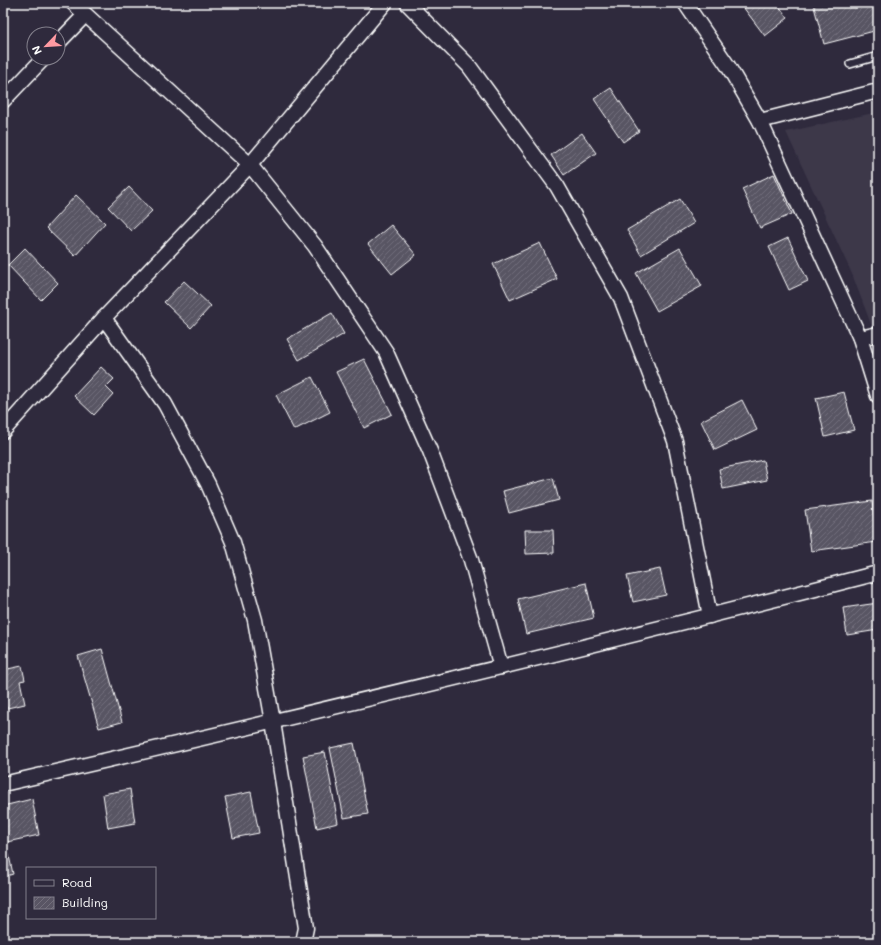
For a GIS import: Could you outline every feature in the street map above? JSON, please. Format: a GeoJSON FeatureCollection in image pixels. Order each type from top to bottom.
{"type":"FeatureCollection","features":[{"type":"Feature","properties":{"kind":"street"},"geometry":{"type":"LineString","coordinates":[[73,3],[250,165],[315,246],[386,352],[430,451],[471,560],[501,667]]}},
{"type":"Feature","properties":{"kind":"street"},"geometry":{"type":"LineString","coordinates":[[3,431],[104,318],[250,165],[385,3]]}},
{"type":"Feature","properties":{"kind":"street"},"geometry":{"type":"LineString","coordinates":[[407,3],[469,66],[557,186],[621,298],[675,441],[710,616]]}},
{"type":"Feature","properties":{"kind":"street"},"geometry":{"type":"LineString","coordinates":[[684,3],[728,66],[760,121],[860,338],[878,396]]}},
{"type":"Feature","properties":{"kind":"street"},"geometry":{"type":"LineString","coordinates":[[66,35],[85,15]]}},
{"type":"Feature","properties":{"kind":"street"},"geometry":{"type":"LineString","coordinates":[[3,101],[36,66]]}},
{"type":"Feature","properties":{"kind":"street"},"geometry":{"type":"LineString","coordinates":[[760,121],[878,91]]}},
{"type":"Feature","properties":{"kind":"street"},"geometry":{"type":"LineString","coordinates":[[104,318],[165,404],[208,484],[232,542],[255,620],[273,722],[306,928],[302,942]]}},
{"type":"Feature","properties":{"kind":"street"},"geometry":{"type":"LineString","coordinates":[[860,338],[878,334]]}},
{"type":"Feature","properties":{"kind":"street"},"geometry":{"type":"LineString","coordinates":[[3,784],[273,722],[878,574]]}},
{"type":"Feature","properties":{"kind":"lane"},"geometry":{"type":"LineString","coordinates":[[850,64],[878,56]]}},
{"type":"Feature","properties":{"kind":"shaded area"},"geometry":{"type":"Polygon","coordinates":[[[878,112],[878,343],[852,274],[786,132],[878,112]]]}},
{"type":"Feature","properties":{"kind":"building"},"geometry":{"type":"Polygon","coordinates":[[[740,3],[781,3],[778,5],[788,18],[765,36],[740,3]]]}},
{"type":"Feature","properties":{"kind":"building"},"geometry":{"type":"Polygon","coordinates":[[[813,3],[878,3],[878,30],[824,44],[813,3]]]}},
{"type":"Feature","properties":{"kind":"building"},"geometry":{"type":"Polygon","coordinates":[[[611,88],[639,131],[623,142],[594,99],[611,88]]]}},
{"type":"Feature","properties":{"kind":"building"},"geometry":{"type":"Polygon","coordinates":[[[582,133],[596,153],[564,175],[551,155],[582,133]]]}},
{"type":"Feature","properties":{"kind":"building"},"geometry":{"type":"Polygon","coordinates":[[[774,174],[792,214],[760,228],[742,189],[774,174]]]}},
{"type":"Feature","properties":{"kind":"building"},"geometry":{"type":"Polygon","coordinates":[[[129,187],[152,211],[131,231],[108,207],[129,187]]]}},
{"type":"Feature","properties":{"kind":"building"},"geometry":{"type":"Polygon","coordinates":[[[76,195],[105,223],[75,256],[46,228],[76,195]]]}},
{"type":"Feature","properties":{"kind":"building"},"geometry":{"type":"Polygon","coordinates":[[[680,199],[694,223],[641,255],[627,230],[680,199]]]}},
{"type":"Feature","properties":{"kind":"building"},"geometry":{"type":"Polygon","coordinates":[[[391,225],[416,255],[392,274],[368,244],[391,225]]]}},
{"type":"Feature","properties":{"kind":"building"},"geometry":{"type":"Polygon","coordinates":[[[788,238],[808,281],[789,290],[769,247],[788,238]]]}},
{"type":"Feature","properties":{"kind":"building"},"geometry":{"type":"Polygon","coordinates":[[[540,243],[557,279],[510,300],[493,264],[540,243]]]}},
{"type":"Feature","properties":{"kind":"building"},"geometry":{"type":"Polygon","coordinates":[[[25,248],[58,283],[41,300],[8,265],[25,248]]]}},
{"type":"Feature","properties":{"kind":"building"},"geometry":{"type":"Polygon","coordinates":[[[680,248],[702,286],[657,311],[636,273],[680,248]]]}},
{"type":"Feature","properties":{"kind":"building"},"geometry":{"type":"Polygon","coordinates":[[[184,281],[211,306],[191,328],[164,302],[184,281]]]}},
{"type":"Feature","properties":{"kind":"building"},"geometry":{"type":"Polygon","coordinates":[[[332,313],[344,334],[299,360],[287,339],[332,313]]]}},
{"type":"Feature","properties":{"kind":"building"},"geometry":{"type":"Polygon","coordinates":[[[364,359],[392,414],[364,428],[336,372],[364,359]]]}},
{"type":"Feature","properties":{"kind":"building"},"geometry":{"type":"Polygon","coordinates":[[[101,367],[114,379],[106,387],[113,394],[94,415],[74,396],[101,367]]]}},
{"type":"Feature","properties":{"kind":"building"},"geometry":{"type":"Polygon","coordinates":[[[312,377],[330,412],[294,430],[276,395],[312,377]]]}},
{"type":"Feature","properties":{"kind":"building"},"geometry":{"type":"Polygon","coordinates":[[[844,392],[854,430],[825,437],[816,398],[844,392]]]}},
{"type":"Feature","properties":{"kind":"building"},"geometry":{"type":"Polygon","coordinates":[[[742,400],[757,430],[715,450],[701,421],[742,400]]]}},
{"type":"Feature","properties":{"kind":"building"},"geometry":{"type":"Polygon","coordinates":[[[763,460],[767,480],[723,489],[719,469],[763,460]]]}},
{"type":"Feature","properties":{"kind":"building"},"geometry":{"type":"Polygon","coordinates":[[[553,478],[559,500],[509,513],[503,491],[553,478]]]}},
{"type":"Feature","properties":{"kind":"building"},"geometry":{"type":"Polygon","coordinates":[[[872,501],[877,542],[811,551],[805,510],[872,501]]]}},
{"type":"Feature","properties":{"kind":"building"},"geometry":{"type":"Polygon","coordinates":[[[525,530],[553,530],[554,553],[526,554],[525,530]]]}},
{"type":"Feature","properties":{"kind":"building"},"geometry":{"type":"Polygon","coordinates":[[[660,569],[666,595],[633,602],[627,576],[660,569]]]}},
{"type":"Feature","properties":{"kind":"building"},"geometry":{"type":"Polygon","coordinates":[[[586,583],[594,618],[526,634],[518,599],[586,583]]]}},
{"type":"Feature","properties":{"kind":"building"},"geometry":{"type":"Polygon","coordinates":[[[878,603],[878,630],[847,635],[843,608],[878,603]]]}},
{"type":"Feature","properties":{"kind":"building"},"geometry":{"type":"Polygon","coordinates":[[[102,649],[122,722],[99,728],[78,656],[102,649]]]}},
{"type":"Feature","properties":{"kind":"building"},"geometry":{"type":"Polygon","coordinates":[[[22,666],[25,680],[20,681],[25,704],[3,709],[3,670],[22,666]]]}},
{"type":"Feature","properties":{"kind":"building"},"geometry":{"type":"Polygon","coordinates":[[[354,743],[368,814],[344,818],[330,748],[354,743]]]}},
{"type":"Feature","properties":{"kind":"building"},"geometry":{"type":"Polygon","coordinates":[[[325,752],[338,823],[317,828],[303,756],[325,752]]]}},
{"type":"Feature","properties":{"kind":"building"},"geometry":{"type":"Polygon","coordinates":[[[130,789],[135,823],[108,828],[103,794],[130,789]]]}},
{"type":"Feature","properties":{"kind":"building"},"geometry":{"type":"Polygon","coordinates":[[[251,792],[259,833],[233,838],[225,797],[251,792]]]}},
{"type":"Feature","properties":{"kind":"building"},"geometry":{"type":"Polygon","coordinates":[[[32,799],[39,835],[7,842],[3,825],[3,806],[32,799]]]}},
{"type":"Feature","properties":{"kind":"building"},"geometry":{"type":"Polygon","coordinates":[[[8,851],[13,874],[3,877],[3,852],[8,851]]]}}]}
